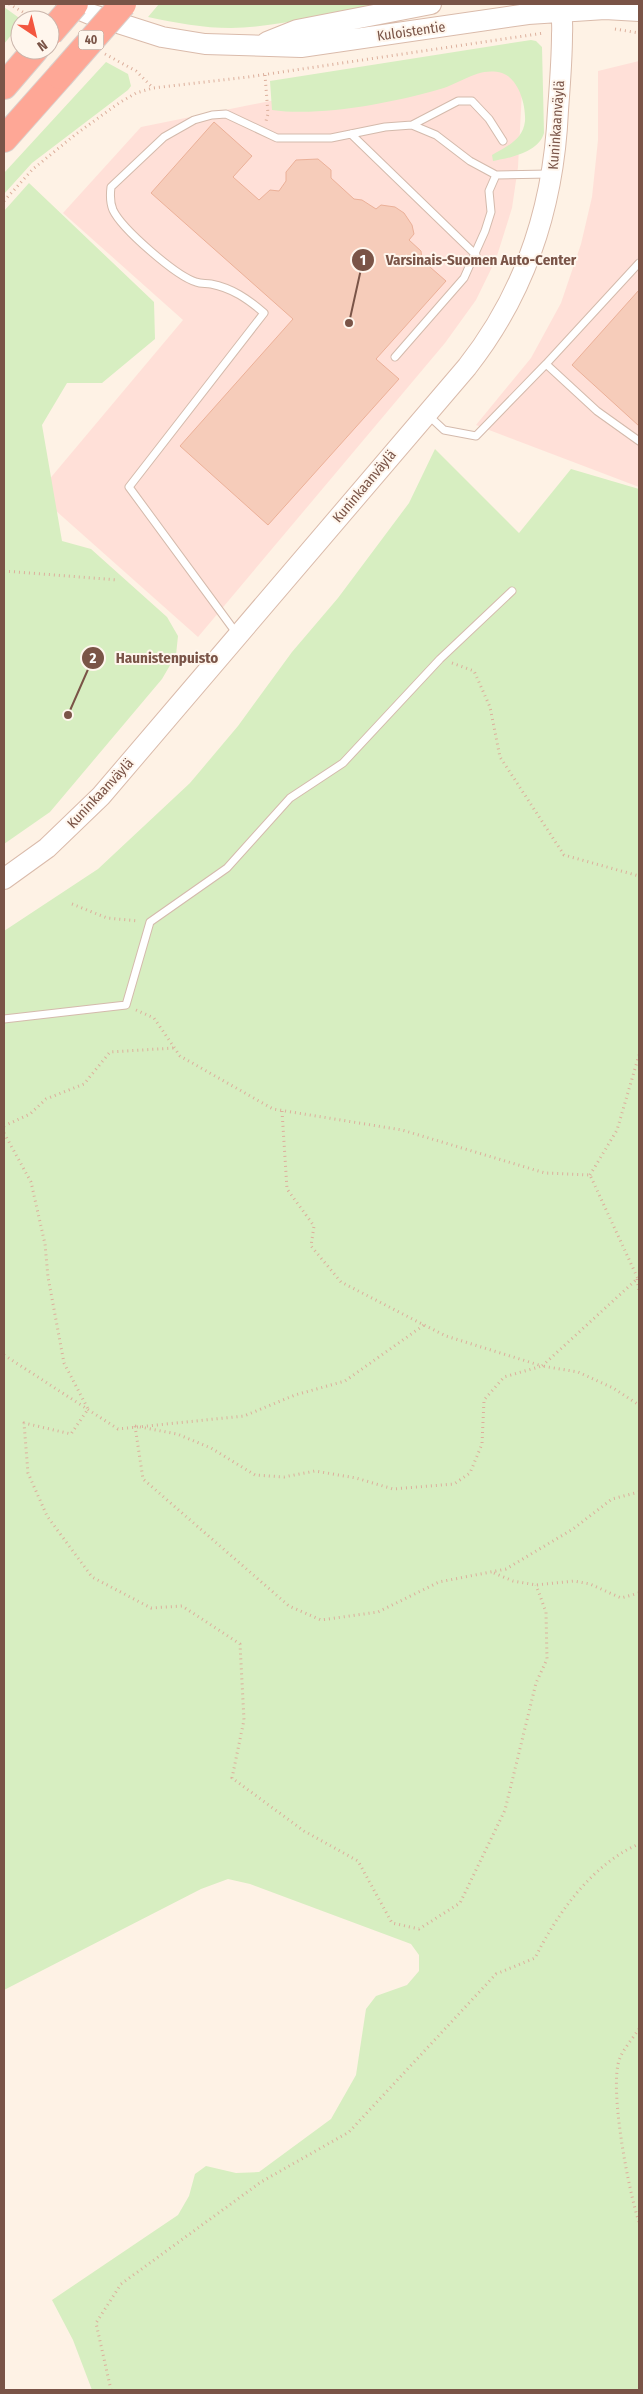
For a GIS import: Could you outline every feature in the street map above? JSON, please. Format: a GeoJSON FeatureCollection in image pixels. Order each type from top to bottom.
{"type":"FeatureCollection","features":[{"type":"Feature","properties":{"kind":"highway","name":"40"},"geometry":{"type":"LineString","coordinates":[[60,21],[75,4]]}},
{"type":"Feature","properties":{"kind":"highway","name":"40"},"geometry":{"type":"LineString","coordinates":[[4,139],[123,4]]}},
{"type":"Feature","properties":{"kind":"highway"},"geometry":{"type":"LineString","coordinates":[[4,86],[26,60]]}},
{"type":"Feature","properties":{"kind":"street","name":"Kuloistentie"},"geometry":{"type":"LineString","coordinates":[[66,4],[90,14],[162,37],[205,44],[302,47],[560,6],[639,12]]}},
{"type":"Feature","properties":{"kind":"street","name":"Kuloistentie"},"geometry":{"type":"LineString","coordinates":[[261,45],[298,30],[431,4]]}},
{"type":"Feature","properties":{"kind":"street","name":"Kuninkaanväylä"},"geometry":{"type":"LineString","coordinates":[[4,879],[47,848],[101,796],[483,346],[511,300],[540,228],[553,173],[562,32],[560,6]]}},
{"type":"Feature","properties":{"kind":"lane"},"geometry":{"type":"LineString","coordinates":[[238,635],[129,487],[264,313],[234,291],[210,283],[196,282],[167,265],[123,225],[113,209],[110,197],[111,188],[164,137],[194,120],[212,115],[226,114],[277,138],[331,138],[412,125],[458,101],[472,101],[489,119],[502,141]]}},
{"type":"Feature","properties":{"kind":"lane"},"geometry":{"type":"LineString","coordinates":[[412,125],[436,135],[470,161],[496,175],[553,173]]}},
{"type":"Feature","properties":{"kind":"lane"},"geometry":{"type":"LineString","coordinates":[[351,134],[476,255]]}},
{"type":"Feature","properties":{"kind":"lane"},"geometry":{"type":"LineString","coordinates":[[395,357],[464,278],[476,255],[491,212],[489,191],[496,175]]}},
{"type":"Feature","properties":{"kind":"lane"},"geometry":{"type":"LineString","coordinates":[[426,414],[444,430],[476,436],[546,364],[639,263]]}},
{"type":"Feature","properties":{"kind":"lane"},"geometry":{"type":"LineString","coordinates":[[546,364],[597,411],[639,440]]}},
{"type":"Feature","properties":{"kind":"lane"},"geometry":{"type":"LineString","coordinates":[[4,1018],[126,1005],[150,922],[227,868],[290,798],[343,763],[440,659],[512,591]]}},
{"type":"Feature","properties":{"kind":"path"},"geometry":{"type":"LineString","coordinates":[[613,29],[639,33]]}},
{"type":"Feature","properties":{"kind":"path"},"geometry":{"type":"LineString","coordinates":[[4,201],[33,169],[76,134],[136,93],[153,88],[265,75],[562,32]]}},
{"type":"Feature","properties":{"kind":"path"},"geometry":{"type":"LineString","coordinates":[[265,75],[268,114]]}},
{"type":"Feature","properties":{"kind":"path"},"geometry":{"type":"LineString","coordinates":[[4,571],[118,580]]}},
{"type":"Feature","properties":{"kind":"path"},"geometry":{"type":"LineString","coordinates":[[440,659],[474,671],[490,707],[500,757],[564,855],[639,876]]}},
{"type":"Feature","properties":{"kind":"path"},"geometry":{"type":"LineString","coordinates":[[72,904],[106,918],[150,922]]}},
{"type":"Feature","properties":{"kind":"path"},"geometry":{"type":"LineString","coordinates":[[126,1005],[154,1018],[180,1056],[273,1109],[402,1130],[545,1173],[590,1175]]}},
{"type":"Feature","properties":{"kind":"path"},"geometry":{"type":"LineString","coordinates":[[4,1126],[30,1114],[46,1098],[84,1084],[110,1052],[136,1048],[174,1048]]}},
{"type":"Feature","properties":{"kind":"path"},"geometry":{"type":"LineString","coordinates":[[590,1175],[617,1130],[639,1055]]}},
{"type":"Feature","properties":{"kind":"path"},"geometry":{"type":"LineString","coordinates":[[282,1111],[287,1189],[314,1226],[311,1246],[341,1282],[446,1336],[542,1366],[578,1372],[613,1388],[639,1405]]}},
{"type":"Feature","properties":{"kind":"path"},"geometry":{"type":"LineString","coordinates":[[4,1133],[31,1182],[45,1244],[50,1287],[64,1363],[88,1409]]}},
{"type":"Feature","properties":{"kind":"path"},"geometry":{"type":"LineString","coordinates":[[590,1175],[638,1280],[639,1290]]}},
{"type":"Feature","properties":{"kind":"path"},"geometry":{"type":"LineString","coordinates":[[135,1426],[177,1434],[211,1448],[255,1475],[284,1477],[315,1471],[356,1478],[393,1489],[454,1484],[470,1473],[482,1444],[484,1400],[504,1377],[542,1366],[638,1280]]}},
{"type":"Feature","properties":{"kind":"path"},"geometry":{"type":"LineString","coordinates":[[4,1355],[118,1429],[244,1416],[295,1395],[345,1380],[424,1325]]}},
{"type":"Feature","properties":{"kind":"path"},"geometry":{"type":"LineString","coordinates":[[88,1409],[71,1434],[24,1423],[28,1473],[47,1516],[92,1577],[151,1608],[182,1606],[240,1644],[244,1720],[232,1778],[304,1831],[358,1861],[392,1923],[419,1929],[460,1903],[505,1810],[536,1683],[548,1659],[546,1612],[536,1585]]}},
{"type":"Feature","properties":{"kind":"path"},"geometry":{"type":"LineString","coordinates":[[135,1426],[143,1479],[289,1606],[321,1620],[378,1612],[439,1582],[506,1570],[573,1529],[612,1499],[639,1492]]}},
{"type":"Feature","properties":{"kind":"path"},"geometry":{"type":"LineString","coordinates":[[493,1572],[513,1581],[536,1585],[574,1581],[590,1584],[621,1598],[639,1593]]}},
{"type":"Feature","properties":{"kind":"path"},"geometry":{"type":"LineString","coordinates":[[111,2390],[96,2323],[121,2284],[261,2182],[349,2132],[496,1974],[535,1958],[549,1930],[591,1877],[626,1850],[639,1844]]}},
{"type":"Feature","properties":{"kind":"path"},"geometry":{"type":"LineString","coordinates":[[639,2029],[619,2059],[616,2093],[632,2201],[639,2222]]}},
{"type":"Feature","properties":{"kind":"shaded area"},"geometry":{"type":"Polygon","coordinates":[[[478,59],[523,72],[518,167],[512,208],[496,259],[476,300],[445,343],[198,637],[37,494],[183,320],[63,213],[141,127],[478,59]]]}},
{"type":"Feature","properties":{"kind":"shaded area"},"geometry":{"type":"Polygon","coordinates":[[[639,61],[639,487],[476,425],[531,358],[561,303],[581,244],[592,197],[598,140],[598,71],[639,61]]]}},
{"type":"Feature","properties":{"kind":"green space"},"geometry":{"type":"Polygon","coordinates":[[[159,4],[378,4],[268,25],[231,28],[190,25],[148,17],[159,4]]]}},
{"type":"Feature","properties":{"kind":"green space"},"geometry":{"type":"Polygon","coordinates":[[[4,7],[10,11],[10,36],[4,44],[4,7]]]}},
{"type":"Feature","properties":{"kind":"green space"},"geometry":{"type":"Polygon","coordinates":[[[531,40],[536,41],[542,47],[544,133],[536,145],[523,153],[507,158],[493,161],[492,155],[518,138],[524,128],[525,115],[523,100],[517,87],[508,76],[502,73],[485,72],[445,88],[398,100],[355,108],[311,112],[272,110],[270,81],[531,40]]]}},
{"type":"Feature","properties":{"kind":"green space"},"geometry":{"type":"Polygon","coordinates":[[[106,62],[128,74],[131,86],[128,90],[32,163],[4,194],[4,173],[106,62]]]}},
{"type":"Feature","properties":{"kind":"green space"},"geometry":{"type":"Polygon","coordinates":[[[29,183],[154,302],[155,339],[102,383],[67,383],[42,425],[62,541],[91,549],[167,617],[178,636],[176,655],[162,679],[50,812],[4,844],[4,211],[29,183]]]}},
{"type":"Feature","properties":{"kind":"green space"},"geometry":{"type":"Polygon","coordinates":[[[435,449],[519,533],[571,469],[639,489],[639,2390],[92,2390],[73,2340],[52,2300],[178,2215],[189,2196],[195,2174],[206,2166],[236,2173],[259,2172],[331,2119],[356,2075],[366,2009],[376,1996],[407,1985],[419,1971],[419,1955],[411,1944],[250,1884],[228,1879],[201,1889],[4,1990],[4,931],[98,869],[190,783],[238,726],[292,652],[338,598],[409,503],[435,449]]]}},
{"type":"Feature","properties":{"kind":"building"},"geometry":{"type":"Polygon","coordinates":[[[214,122],[252,156],[233,177],[259,200],[270,190],[279,191],[286,181],[286,172],[296,160],[318,159],[331,170],[331,178],[354,199],[362,200],[376,209],[381,205],[395,207],[404,213],[412,225],[414,234],[409,240],[421,251],[422,260],[446,281],[376,359],[399,379],[268,525],[180,446],[293,319],[151,193],[214,122]]]}},
{"type":"Feature","properties":{"kind":"building"},"geometry":{"type":"Polygon","coordinates":[[[639,290],[639,426],[572,365],[639,290]]]}},
{"type":"Feature","properties":{"kind":"place","name":"Varsinais-Suomen Auto-Center"},"geometry":{"type":"Point","coordinates":[349,323]}},
{"type":"Feature","properties":{"kind":"place","name":"Haunistenpuisto"},"geometry":{"type":"Point","coordinates":[68,715]}}]}
